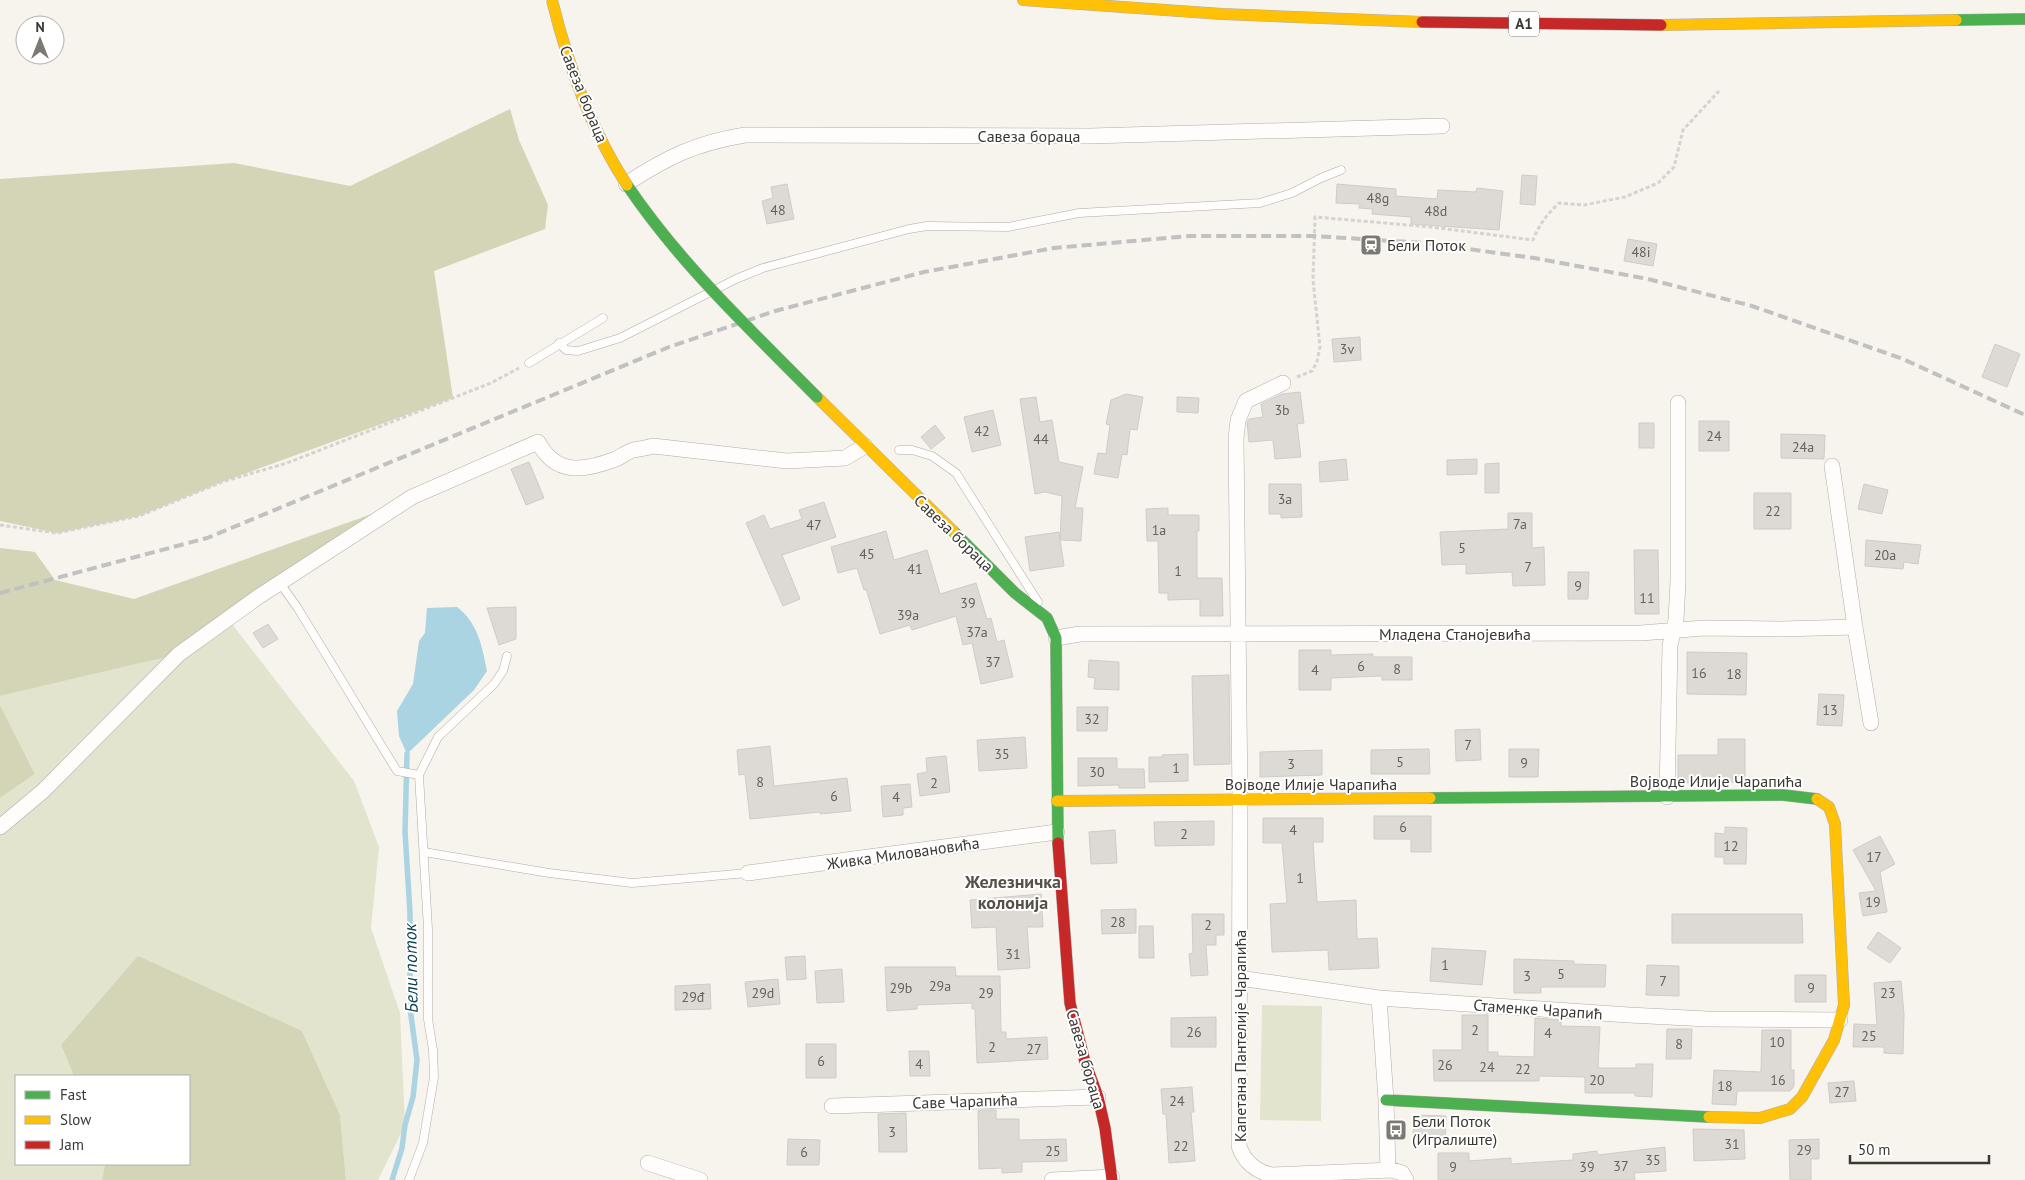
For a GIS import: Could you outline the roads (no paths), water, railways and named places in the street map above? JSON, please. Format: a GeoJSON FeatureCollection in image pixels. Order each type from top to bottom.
{"type":"FeatureCollection","features":[{"type":"Feature","properties":{"kind":"main road","name":"Савеза бораца"},"geometry":{"type":"LineString","coordinates":[[552,0],[561,36],[586,107],[605,148],[626,184],[662,234],[687,264],[865,446],[1015,593],[1042,613],[1051,624],[1056,638],[1057,832],[1070,1003],[1085,1062],[1098,1097],[1106,1128],[1112,1178]]}},
{"type":"Feature","properties":{"kind":"main road","name":"A1"},"geometry":{"type":"LineString","coordinates":[[1023,0],[1258,16],[1476,24],[1669,24],[2025,19]]}},
{"type":"Feature","properties":{"kind":"main road","name":"Војводе Илије Чарапића"},"geometry":{"type":"LineString","coordinates":[[1057,801],[1240,801],[1783,795],[1813,797],[1826,803],[1833,815],[1834,824],[1845,992],[1844,1005],[1834,1040],[1822,1064],[1802,1097],[1790,1109],[1760,1118],[1667,1116],[1386,1100]]}},
{"type":"Feature","properties":{"kind":"street","name":"Савеза бораца"},"geometry":{"type":"LineString","coordinates":[[626,184],[673,155],[691,148],[745,135],[1090,136],[1442,126]]}},
{"type":"Feature","properties":{"kind":"street"},"geometry":{"type":"LineString","coordinates":[[1237,634],[1236,439],[1238,420],[1246,401],[1283,382]]}},
{"type":"Feature","properties":{"kind":"street"},"geometry":{"type":"LineString","coordinates":[[1667,797],[1670,645],[1676,620],[1678,581],[1678,403]]}},
{"type":"Feature","properties":{"kind":"street"},"geometry":{"type":"LineString","coordinates":[[0,827],[43,791],[178,654],[279,582],[412,496],[538,442],[548,459],[556,464],[571,468],[599,465],[632,451],[653,446],[787,461],[845,458],[865,446]]}},
{"type":"Feature","properties":{"kind":"street"},"geometry":{"type":"LineString","coordinates":[[1832,466],[1871,723]]}},
{"type":"Feature","properties":{"kind":"street","name":"Младена Станојевића"},"geometry":{"type":"LineString","coordinates":[[1056,638],[1080,634],[1632,633],[1704,628],[1781,629],[1855,627]]}},
{"type":"Feature","properties":{"kind":"street","name":"Капетана Пантелије Чарапића"},"geometry":{"type":"LineString","coordinates":[[1237,634],[1240,801],[1239,1146],[1246,1159],[1258,1170],[1272,1175],[1388,1170]]}},
{"type":"Feature","properties":{"kind":"street","name":"Живка Миловановића"},"geometry":{"type":"LineString","coordinates":[[748,873],[1057,832]]}},
{"type":"Feature","properties":{"kind":"street","name":"Стаменке Чарапић"},"geometry":{"type":"LineString","coordinates":[[1239,978],[1379,998],[1639,1016],[1708,1019],[1840,1020]]}},
{"type":"Feature","properties":{"kind":"street"},"geometry":{"type":"LineString","coordinates":[[1379,998],[1386,1100],[1388,1170],[1398,1171],[1406,1180]]}},
{"type":"Feature","properties":{"kind":"street","name":"Саве Чарапића"},"geometry":{"type":"LineString","coordinates":[[832,1106],[1098,1097]]}},
{"type":"Feature","properties":{"kind":"street"},"geometry":{"type":"LineString","coordinates":[[648,1163],[700,1180]]}},
{"type":"Feature","properties":{"kind":"street"},"geometry":{"type":"LineString","coordinates":[[1052,1180],[1112,1178]]}},
{"type":"Feature","properties":{"kind":"lane"},"geometry":{"type":"LineString","coordinates":[[559,344],[566,350],[578,351],[620,338],[736,279],[763,268],[863,243],[909,229],[927,226],[1008,227],[1079,213],[1260,203],[1292,194],[1321,178],[1341,170]]}},
{"type":"Feature","properties":{"kind":"lane"},"geometry":{"type":"LineString","coordinates":[[529,362],[603,318]]}},
{"type":"Feature","properties":{"kind":"lane","name":"Савеза бораца"},"geometry":{"type":"LineString","coordinates":[[899,450],[912,450],[932,456],[956,474],[1035,595],[1042,613]]}},
{"type":"Feature","properties":{"kind":"lane"},"geometry":{"type":"LineString","coordinates":[[279,582],[297,607],[397,771],[417,774]]}},
{"type":"Feature","properties":{"kind":"lane"},"geometry":{"type":"LineString","coordinates":[[410,1180],[423,1143],[434,1077],[434,1050],[428,1018],[428,929],[417,774],[438,737],[494,684],[503,671],[507,656]]}},
{"type":"Feature","properties":{"kind":"lane"},"geometry":{"type":"LineString","coordinates":[[424,852],[549,873],[632,883],[748,873]]}},
{"type":"Feature","properties":{"kind":"water"},"geometry":{"type":"Polygon","coordinates":[[[457,607],[470,620],[478,636],[487,671],[474,690],[407,754],[399,736],[397,711],[413,684],[419,641],[425,633],[427,608],[457,607]]]}},
{"type":"Feature","properties":{"kind":"waterway","name":"Бели поток"},"geometry":{"type":"LineString","coordinates":[[392,1180],[402,1148],[405,1125],[413,1097],[417,1060],[410,1008],[410,913],[405,832],[407,754]]}},
{"type":"Feature","properties":{"kind":"railway"},"geometry":{"type":"LineString","coordinates":[[0,593],[207,538],[669,347],[775,311],[924,272],[1054,248],[1189,236],[1314,236],[1424,243],[1534,258],[1648,279],[1752,306],[1903,359],[2025,415]]}},
{"type":"Feature","properties":{"kind":"place","name":"Бели Поток"},"geometry":{"type":"Point","coordinates":[1371,245]}},
{"type":"Feature","properties":{"kind":"place","name":"Бели Поток (Игралиште)"},"geometry":{"type":"Point","coordinates":[1396,1130]}},
{"type":"Feature","properties":{"kind":"district","name":"Железничка колонија"},"geometry":{"type":"Point","coordinates":[1013,892]}}]}
